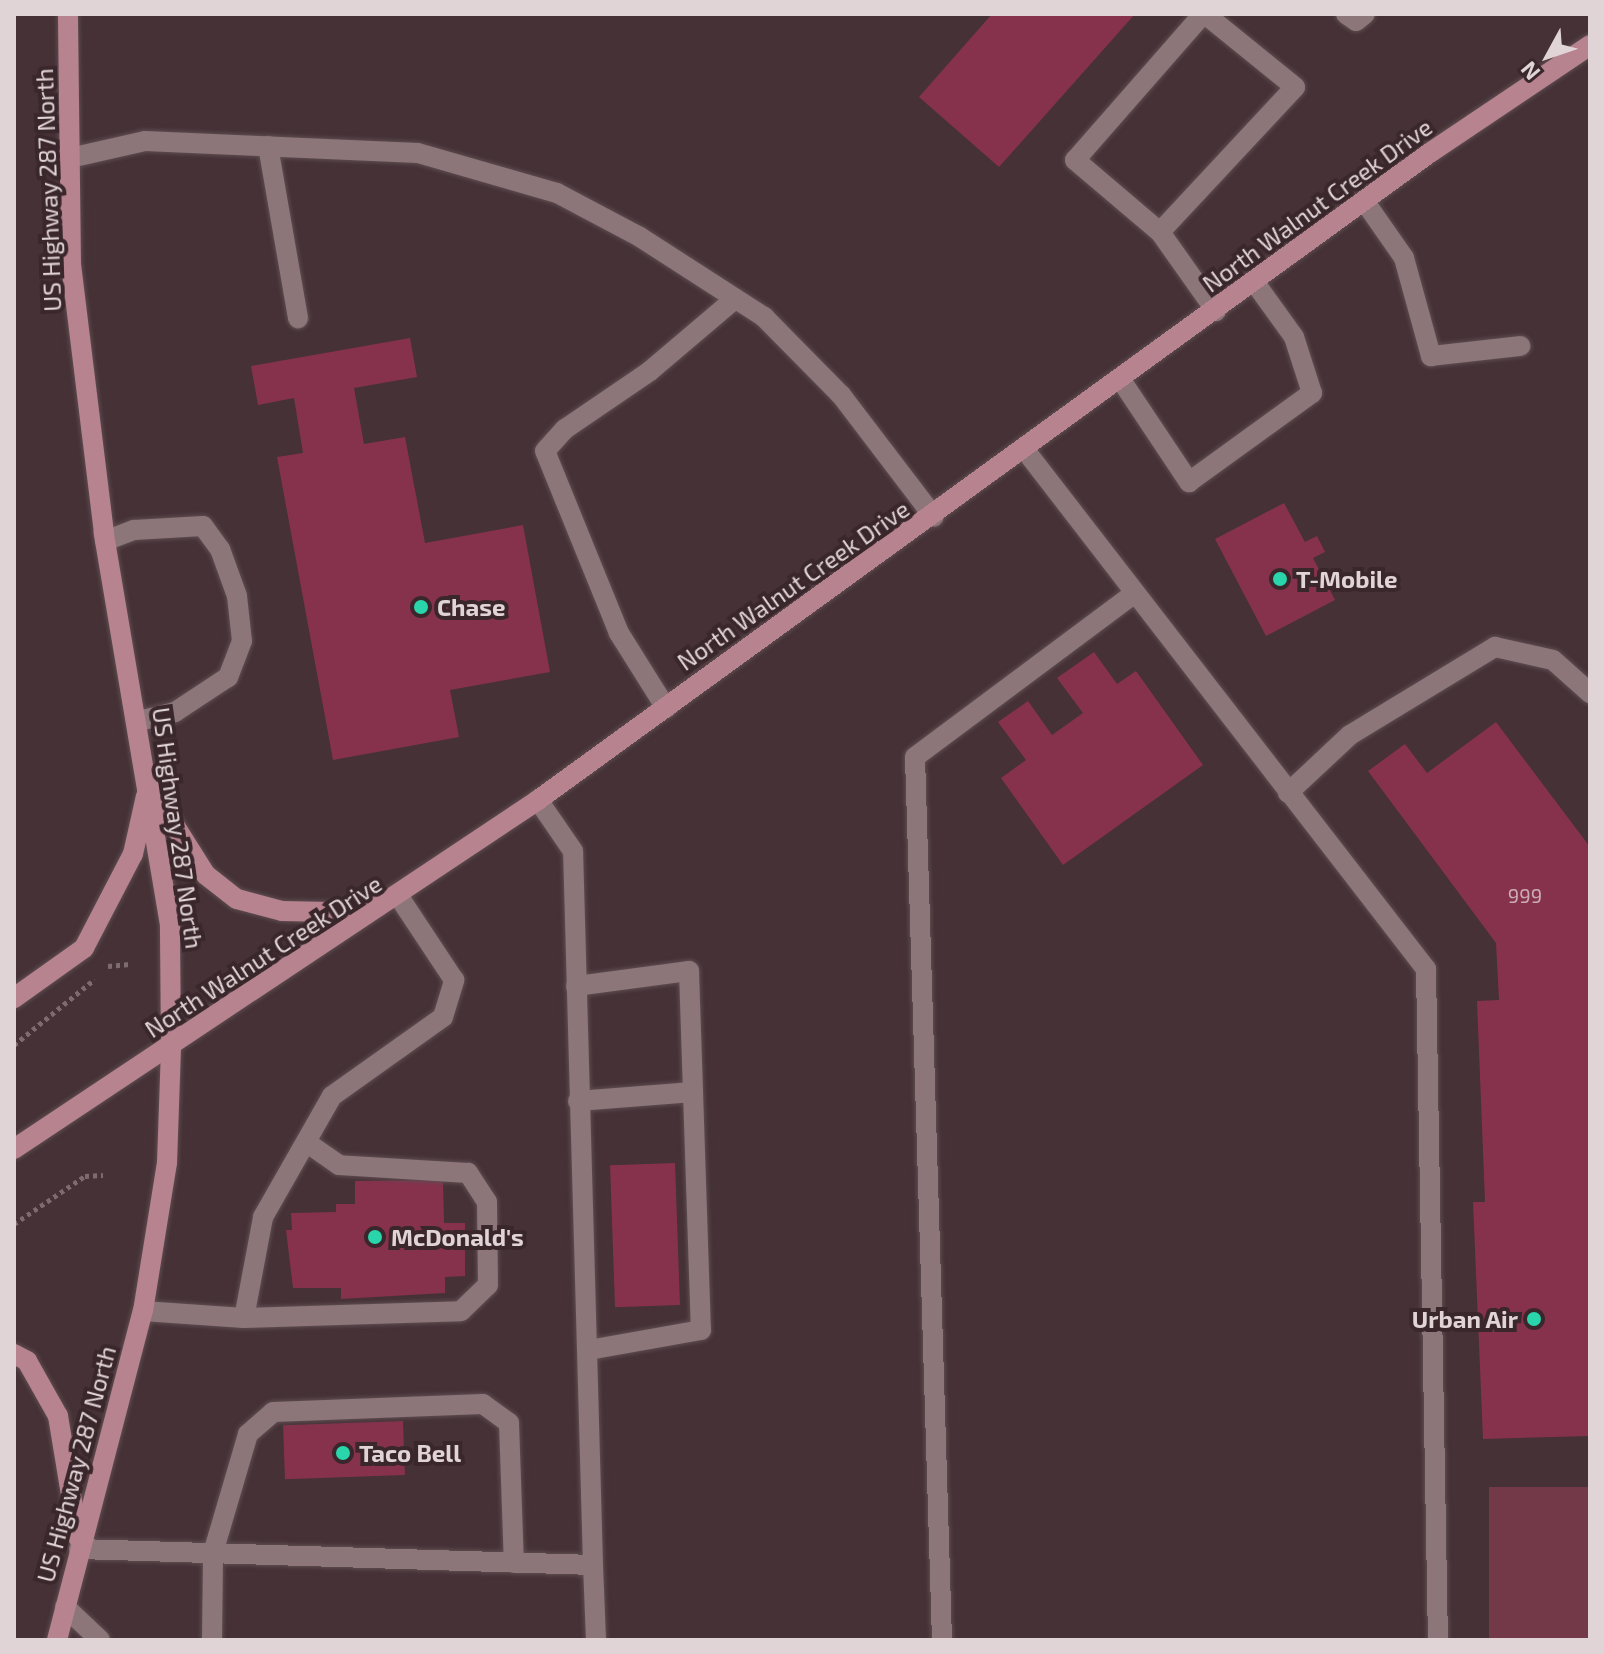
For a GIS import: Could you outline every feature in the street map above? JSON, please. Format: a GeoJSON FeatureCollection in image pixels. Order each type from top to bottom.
{"type":"FeatureCollection","features":[{"type":"Feature","properties":{"kind":"main road","name":"US Highway 287 North"},"geometry":{"type":"LineString","coordinates":[[57,1640],[143,1311],[167,1163],[171,1048],[170,925],[149,784],[105,541],[71,264],[68,14]]}},
{"type":"Feature","properties":{"kind":"main road","name":"North Walnut Creek Drive"},"geometry":{"type":"LineString","coordinates":[[14,1149],[399,897],[538,800],[934,517],[1365,202],[1590,45]]}},
{"type":"Feature","properties":{"kind":"main road"},"geometry":{"type":"LineString","coordinates":[[149,784],[206,875],[237,899],[282,911],[331,912],[399,897]]}},
{"type":"Feature","properties":{"kind":"main road"},"geometry":{"type":"LineString","coordinates":[[14,998],[84,948],[111,906],[133,854],[149,784]]}},
{"type":"Feature","properties":{"kind":"main road"},"geometry":{"type":"LineString","coordinates":[[14,1354],[27,1361],[58,1416],[79,1549]]}},
{"type":"Feature","properties":{"kind":"lane"},"geometry":{"type":"LineString","coordinates":[[1160,232],[1295,87],[1204,14],[1075,160],[1160,232],[1216,311]]}},
{"type":"Feature","properties":{"kind":"lane"},"geometry":{"type":"LineString","coordinates":[[1346,14],[1356,21],[1365,14]]}},
{"type":"Feature","properties":{"kind":"lane"},"geometry":{"type":"LineString","coordinates":[[70,158],[145,141],[418,153],[557,193],[640,237],[764,317],[841,395],[934,517]]}},
{"type":"Feature","properties":{"kind":"lane"},"geometry":{"type":"LineString","coordinates":[[268,146],[298,318]]}},
{"type":"Feature","properties":{"kind":"lane"},"geometry":{"type":"LineString","coordinates":[[1365,202],[1404,258],[1431,356],[1520,346]]}},
{"type":"Feature","properties":{"kind":"lane"},"geometry":{"type":"LineString","coordinates":[[1121,380],[1189,482],[1312,393],[1294,337],[1255,283]]}},
{"type":"Feature","properties":{"kind":"lane"},"geometry":{"type":"LineString","coordinates":[[666,708],[619,633],[545,451],[565,429],[650,371],[735,299]]}},
{"type":"Feature","properties":{"kind":"lane"},"geometry":{"type":"LineString","coordinates":[[1025,450],[1132,595],[1426,969],[1438,1640]]}},
{"type":"Feature","properties":{"kind":"lane"},"geometry":{"type":"LineString","coordinates":[[105,541],[134,530],[203,526],[220,549],[237,596],[242,641],[228,677],[175,712],[138,721]]}},
{"type":"Feature","properties":{"kind":"lane"},"geometry":{"type":"LineString","coordinates":[[942,1640],[915,757],[1132,595]]}},
{"type":"Feature","properties":{"kind":"lane"},"geometry":{"type":"LineString","coordinates":[[1288,793],[1350,735],[1495,647],[1553,660],[1590,693]]}},
{"type":"Feature","properties":{"kind":"lane"},"geometry":{"type":"LineString","coordinates":[[538,800],[573,851],[596,1640]]}},
{"type":"Feature","properties":{"kind":"lane"},"geometry":{"type":"LineString","coordinates":[[244,1318],[263,1217],[332,1096],[443,1017],[454,980],[399,897]]}},
{"type":"Feature","properties":{"kind":"lane"},"geometry":{"type":"LineString","coordinates":[[576,986],[689,971],[701,1330],[589,1350]]}},
{"type":"Feature","properties":{"kind":"lane"},"geometry":{"type":"LineString","coordinates":[[578,1101],[693,1092]]}},
{"type":"Feature","properties":{"kind":"lane"},"geometry":{"type":"LineString","coordinates":[[143,1311],[244,1318],[461,1311],[488,1285],[487,1202],[480,1184],[468,1173],[339,1165],[306,1142]]}},
{"type":"Feature","properties":{"kind":"lane"},"geometry":{"type":"LineString","coordinates":[[212,1640],[213,1553],[248,1434],[273,1412],[483,1404],[509,1423],[514,1563]]}},
{"type":"Feature","properties":{"kind":"lane"},"geometry":{"type":"LineString","coordinates":[[79,1549],[593,1565]]}},
{"type":"Feature","properties":{"kind":"lane"},"geometry":{"type":"LineString","coordinates":[[65,1607],[100,1640]]}},
{"type":"Feature","properties":{"kind":"path"},"geometry":{"type":"LineString","coordinates":[[14,1045],[56,1016],[111,964],[130,964]]}},
{"type":"Feature","properties":{"kind":"path"},"geometry":{"type":"LineString","coordinates":[[14,1224],[85,1176],[103,1175]]}},
{"type":"Feature","properties":{"kind":"shaded area"},"geometry":{"type":"Polygon","coordinates":[[[1489,1487],[1590,1487],[1590,1640],[1489,1640],[1489,1487]]]}},
{"type":"Feature","properties":{"kind":"building"},"geometry":{"type":"Polygon","coordinates":[[[992,14],[1135,14],[999,167],[919,97],[992,14]]]}},
{"type":"Feature","properties":{"kind":"building","name":"Chase"},"geometry":{"type":"Polygon","coordinates":[[[410,338],[417,377],[354,388],[364,444],[405,437],[425,543],[523,525],[550,672],[450,690],[459,737],[333,760],[277,457],[303,453],[294,398],[258,405],[251,366],[410,338]]]}},
{"type":"Feature","properties":{"kind":"building","name":"T-Mobile"},"geometry":{"type":"Polygon","coordinates":[[[1284,503],[1305,542],[1317,536],[1325,552],[1313,558],[1335,600],[1266,636],[1215,539],[1284,503]]]}},
{"type":"Feature","properties":{"kind":"building"},"geometry":{"type":"Polygon","coordinates":[[[1094,652],[1117,684],[1136,671],[1203,765],[1063,865],[1001,778],[1026,760],[998,722],[1028,701],[1052,735],[1083,713],[1057,678],[1094,652]]]}},
{"type":"Feature","properties":{"kind":"building"},"geometry":{"type":"Polygon","coordinates":[[[1496,722],[1590,847],[1590,1436],[1483,1439],[1473,1202],[1485,1202],[1477,1001],[1499,1000],[1496,943],[1368,771],[1405,744],[1427,773],[1496,722]]]}},
{"type":"Feature","properties":{"kind":"building"},"geometry":{"type":"Polygon","coordinates":[[[675,1163],[680,1305],[615,1307],[610,1165],[675,1163]]]}},
{"type":"Feature","properties":{"kind":"building","name":"McDonald's"},"geometry":{"type":"Polygon","coordinates":[[[443,1180],[444,1223],[465,1223],[465,1276],[445,1277],[445,1293],[341,1299],[341,1288],[293,1288],[286,1230],[292,1230],[291,1213],[336,1212],[336,1204],[355,1204],[355,1181],[443,1180]]]}},
{"type":"Feature","properties":{"kind":"building","name":"Taco Bell"},"geometry":{"type":"Polygon","coordinates":[[[403,1421],[405,1475],[285,1479],[283,1425],[403,1421]]]}},
{"type":"Feature","properties":{"kind":"place","name":"T-Mobile"},"geometry":{"type":"Point","coordinates":[1280,579]}},
{"type":"Feature","properties":{"kind":"place","name":"Chase"},"geometry":{"type":"Point","coordinates":[421,607]}},
{"type":"Feature","properties":{"kind":"place","name":"McDonald's"},"geometry":{"type":"Point","coordinates":[375,1237]}},
{"type":"Feature","properties":{"kind":"place","name":"Urban Air"},"geometry":{"type":"Point","coordinates":[1534,1319]}},
{"type":"Feature","properties":{"kind":"place","name":"Taco Bell"},"geometry":{"type":"Point","coordinates":[343,1453]}}]}
